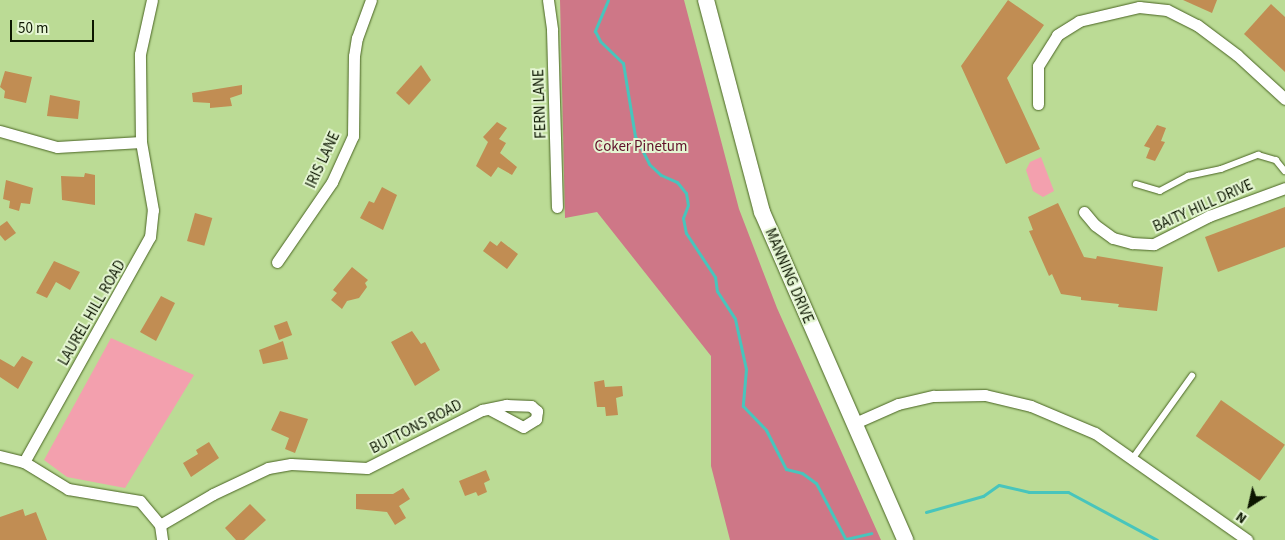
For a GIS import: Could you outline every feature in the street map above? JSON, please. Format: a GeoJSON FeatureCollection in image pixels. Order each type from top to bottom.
{"type":"FeatureCollection","features":[{"type":"Feature","properties":{"kind":"street","name":"LAUREL HILL ROAD"},"geometry":{"type":"LineString","coordinates":[[24,462],[150,237],[153,210],[141,142],[140,54],[152,0]]}},
{"type":"Feature","properties":{"kind":"street","name":"IRIS LANE"},"geometry":{"type":"LineString","coordinates":[[277,262],[332,182],[352,136],[354,56],[371,0]]}},
{"type":"Feature","properties":{"kind":"street","name":"FERN LANE"},"geometry":{"type":"LineString","coordinates":[[548,0],[552,30],[557,207]]}},
{"type":"Feature","properties":{"kind":"street","name":"MANNING DRIVE"},"geometry":{"type":"LineString","coordinates":[[706,0],[762,212],[802,309],[855,423],[905,540]]}},
{"type":"Feature","properties":{"kind":"street"},"geometry":{"type":"LineString","coordinates":[[1038,104],[1038,66],[1057,36],[1078,21],[1139,7],[1167,10],[1198,25],[1238,55],[1285,99]]}},
{"type":"Feature","properties":{"kind":"street"},"geometry":{"type":"LineString","coordinates":[[0,131],[57,147],[141,142]]}},
{"type":"Feature","properties":{"kind":"street","name":"BAITY HILL DRIVE"},"geometry":{"type":"LineString","coordinates":[[1084,212],[1095,225],[1113,238],[1132,244],[1154,244],[1209,216],[1285,188]]}},
{"type":"Feature","properties":{"kind":"street"},"geometry":{"type":"LineString","coordinates":[[855,423],[898,404],[924,398],[985,395],[1064,418],[1095,433],[1133,458],[1241,538]]}},
{"type":"Feature","properties":{"kind":"street","name":"BUTTONS ROAD"},"geometry":{"type":"LineString","coordinates":[[160,525],[213,494],[268,468],[291,464],[367,468],[490,408]]}},
{"type":"Feature","properties":{"kind":"street"},"geometry":{"type":"LineString","coordinates":[[0,456],[24,462],[68,489],[140,501],[160,525],[162,540]]}},
{"type":"Feature","properties":{"kind":"lane"},"geometry":{"type":"LineString","coordinates":[[1136,184],[1160,191],[1188,176],[1221,169],[1258,155],[1276,160],[1285,172]]}},
{"type":"Feature","properties":{"kind":"lane"},"geometry":{"type":"LineString","coordinates":[[1133,458],[1192,376]]}},
{"type":"Feature","properties":{"kind":"shaded area"},"geometry":{"type":"Polygon","coordinates":[[[1041,157],[1054,191],[1043,197],[1033,191],[1026,170],[1030,162],[1041,157]]]}},
{"type":"Feature","properties":{"kind":"shaded area"},"geometry":{"type":"Polygon","coordinates":[[[111,338],[194,375],[125,488],[67,477],[44,460],[111,338]]]}},
{"type":"Feature","properties":{"kind":"green space","name":"Coker Pinetum"},"geometry":{"type":"Polygon","coordinates":[[[560,0],[684,0],[739,209],[777,308],[881,540],[730,540],[711,466],[711,356],[597,212],[565,218],[560,0]]]}},
{"type":"Feature","properties":{"kind":"building"},"geometry":{"type":"Polygon","coordinates":[[[1008,0],[1044,25],[1007,78],[1040,149],[1006,164],[961,66],[1008,0]]]}},
{"type":"Feature","properties":{"kind":"building"},"geometry":{"type":"Polygon","coordinates":[[[1183,0],[1217,0],[1212,13],[1183,0]]]}},
{"type":"Feature","properties":{"kind":"building"},"geometry":{"type":"Polygon","coordinates":[[[1271,4],[1285,17],[1285,72],[1244,34],[1271,4]]]}},
{"type":"Feature","properties":{"kind":"building"},"geometry":{"type":"Polygon","coordinates":[[[421,65],[431,80],[409,105],[396,93],[421,65]]]}},
{"type":"Feature","properties":{"kind":"building"},"geometry":{"type":"Polygon","coordinates":[[[5,71],[32,77],[26,103],[4,98],[5,91],[0,87],[5,71]]]}},
{"type":"Feature","properties":{"kind":"building"},"geometry":{"type":"Polygon","coordinates":[[[242,85],[242,94],[230,98],[232,106],[210,108],[210,103],[193,102],[192,93],[242,85]]]}},
{"type":"Feature","properties":{"kind":"building"},"geometry":{"type":"Polygon","coordinates":[[[50,95],[80,101],[78,119],[47,116],[50,95]]]}},
{"type":"Feature","properties":{"kind":"building"},"geometry":{"type":"Polygon","coordinates":[[[497,122],[507,128],[499,139],[506,143],[500,153],[517,167],[512,175],[498,167],[491,177],[476,166],[488,142],[483,137],[497,122]]]}},
{"type":"Feature","properties":{"kind":"building"},"geometry":{"type":"Polygon","coordinates":[[[1157,125],[1166,128],[1161,141],[1165,142],[1155,161],[1146,158],[1150,148],[1144,146],[1157,125]]]}},
{"type":"Feature","properties":{"kind":"building"},"geometry":{"type":"Polygon","coordinates":[[[85,173],[95,175],[95,205],[62,200],[61,176],[84,177],[85,173]]]}},
{"type":"Feature","properties":{"kind":"building"},"geometry":{"type":"Polygon","coordinates":[[[6,180],[33,188],[30,204],[21,203],[19,211],[9,208],[10,201],[3,199],[6,180]]]}},
{"type":"Feature","properties":{"kind":"building"},"geometry":{"type":"Polygon","coordinates":[[[382,187],[397,195],[383,230],[360,218],[369,201],[374,203],[382,187]]]}},
{"type":"Feature","properties":{"kind":"building"},"geometry":{"type":"Polygon","coordinates":[[[1058,203],[1084,257],[1096,259],[1097,256],[1163,267],[1157,311],[1118,307],[1119,304],[1081,300],[1081,297],[1061,294],[1052,274],[1049,276],[1029,231],[1033,230],[1028,217],[1058,203]]]}},
{"type":"Feature","properties":{"kind":"building"},"geometry":{"type":"Polygon","coordinates":[[[1285,207],[1285,247],[1218,272],[1205,237],[1285,207]]]}},
{"type":"Feature","properties":{"kind":"building"},"geometry":{"type":"Polygon","coordinates":[[[195,213],[212,218],[204,246],[187,241],[195,213]]]}},
{"type":"Feature","properties":{"kind":"building"},"geometry":{"type":"Polygon","coordinates":[[[7,221],[16,233],[5,241],[0,235],[0,226],[7,221]]]}},
{"type":"Feature","properties":{"kind":"building"},"geometry":{"type":"Polygon","coordinates":[[[490,241],[497,246],[501,241],[518,254],[507,269],[483,251],[490,241]]]}},
{"type":"Feature","properties":{"kind":"building"},"geometry":{"type":"Polygon","coordinates":[[[54,261],[80,272],[70,290],[56,282],[47,298],[36,293],[54,261]]]}},
{"type":"Feature","properties":{"kind":"building"},"geometry":{"type":"Polygon","coordinates":[[[352,267],[368,280],[365,283],[367,287],[359,298],[347,301],[342,309],[331,300],[337,293],[333,290],[352,267]]]}},
{"type":"Feature","properties":{"kind":"building"},"geometry":{"type":"Polygon","coordinates":[[[161,296],[175,303],[156,341],[140,332],[161,296]]]}},
{"type":"Feature","properties":{"kind":"building"},"geometry":{"type":"Polygon","coordinates":[[[287,321],[292,335],[279,340],[274,326],[287,321]]]}},
{"type":"Feature","properties":{"kind":"building"},"geometry":{"type":"Polygon","coordinates":[[[412,331],[421,344],[425,342],[440,370],[415,386],[391,342],[412,331]]]}},
{"type":"Feature","properties":{"kind":"building"},"geometry":{"type":"Polygon","coordinates":[[[283,341],[288,359],[263,364],[259,350],[283,341]]]}},
{"type":"Feature","properties":{"kind":"building"},"geometry":{"type":"Polygon","coordinates":[[[22,356],[33,362],[18,389],[0,377],[0,359],[14,367],[22,356]]]}},
{"type":"Feature","properties":{"kind":"building"},"geometry":{"type":"Polygon","coordinates":[[[604,380],[605,387],[622,386],[623,396],[616,398],[618,415],[606,416],[605,407],[597,407],[594,382],[604,380]]]}},
{"type":"Feature","properties":{"kind":"building"},"geometry":{"type":"Polygon","coordinates":[[[1221,400],[1285,445],[1260,481],[1196,436],[1221,400]]]}},
{"type":"Feature","properties":{"kind":"building"},"geometry":{"type":"Polygon","coordinates":[[[280,411],[308,419],[295,453],[285,449],[289,438],[271,430],[280,411]]]}},
{"type":"Feature","properties":{"kind":"building"},"geometry":{"type":"Polygon","coordinates":[[[209,442],[219,458],[191,477],[183,463],[198,454],[196,450],[209,442]]]}},
{"type":"Feature","properties":{"kind":"building"},"geometry":{"type":"Polygon","coordinates":[[[486,470],[490,480],[484,483],[487,492],[478,496],[476,492],[465,496],[459,481],[486,470]]]}},
{"type":"Feature","properties":{"kind":"building"},"geometry":{"type":"Polygon","coordinates":[[[403,488],[410,499],[399,506],[406,518],[395,525],[387,512],[356,509],[356,494],[393,494],[403,488]]]}},
{"type":"Feature","properties":{"kind":"building"},"geometry":{"type":"Polygon","coordinates":[[[250,504],[266,520],[244,540],[236,540],[225,528],[250,504]]]}},
{"type":"Feature","properties":{"kind":"building"},"geometry":{"type":"Polygon","coordinates":[[[23,509],[25,516],[36,512],[47,540],[0,540],[0,517],[23,509]]]}},
{"type":"Feature","properties":{"kind":"waterway"},"geometry":{"type":"LineString","coordinates":[[608,0],[595,31],[600,41],[623,63],[635,136],[649,164],[661,175],[677,182],[686,193],[688,205],[683,218],[686,233],[715,277],[717,291],[735,319],[746,369],[743,406],[766,430],[786,469],[802,473],[816,483],[846,540]]}},
{"type":"Feature","properties":{"kind":"waterway"},"geometry":{"type":"LineString","coordinates":[[926,512],[983,496],[999,485],[1029,492],[1068,492],[1157,540]]}},
{"type":"Feature","properties":{"kind":"waterway"},"geometry":{"type":"LineString","coordinates":[[846,539],[871,533]]}}]}
